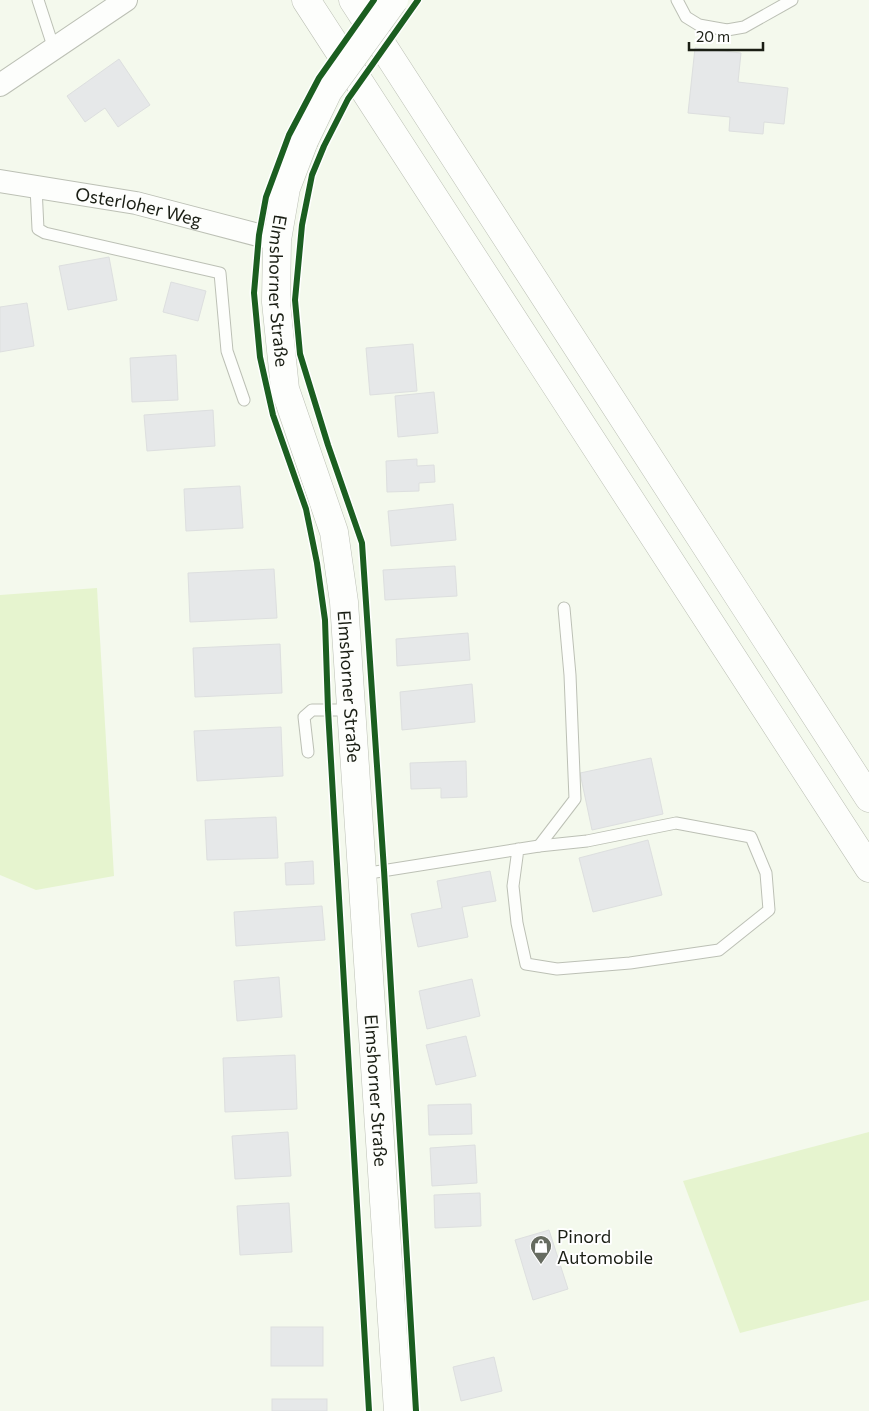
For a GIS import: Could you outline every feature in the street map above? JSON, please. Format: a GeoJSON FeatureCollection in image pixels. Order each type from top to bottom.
{"type":"FeatureCollection","features":[{"type":"Feature","properties":{"kind":"main road"},"geometry":{"type":"LineString","coordinates":[[306,0],[869,868]]}},
{"type":"Feature","properties":{"kind":"main road"},"geometry":{"type":"LineString","coordinates":[[352,0],[869,798]]}},
{"type":"Feature","properties":{"kind":"main road","name":"Elmshorner Straße"},"geometry":{"type":"LineString","coordinates":[[394,0],[328,91],[304,140],[286,188],[277,240],[276,302],[286,390],[334,532],[344,602],[398,1411]]}},
{"type":"Feature","properties":{"kind":"street"},"geometry":{"type":"LineString","coordinates":[[0,86],[126,0]]}},
{"type":"Feature","properties":{"kind":"street","name":"Osterloher Weg"},"geometry":{"type":"LineString","coordinates":[[0,181],[136,203],[277,240]]}},
{"type":"Feature","properties":{"kind":"lane"},"geometry":{"type":"LineString","coordinates":[[38,0],[54,49]]}},
{"type":"Feature","properties":{"kind":"lane"},"geometry":{"type":"LineString","coordinates":[[677,0],[686,16],[699,25],[727,30],[744,27],[792,0]]}},
{"type":"Feature","properties":{"kind":"lane"},"geometry":{"type":"LineString","coordinates":[[36,187],[38,229],[45,233],[220,273],[227,351],[244,400]]}},
{"type":"Feature","properties":{"kind":"lane"},"geometry":{"type":"LineString","coordinates":[[539,846],[575,799],[570,675],[564,608]]}},
{"type":"Feature","properties":{"kind":"lane"},"geometry":{"type":"LineString","coordinates":[[308,752],[304,717],[312,710],[352,710]]}},
{"type":"Feature","properties":{"kind":"lane"},"geometry":{"type":"LineString","coordinates":[[363,874],[518,849],[587,841],[676,823],[751,837],[766,873],[769,910],[720,950],[630,964],[558,969],[526,964],[517,923],[514,886],[518,849]]}},
{"type":"Feature","properties":{"kind":"green space"},"geometry":{"type":"Polygon","coordinates":[[[97,588],[114,876],[36,890],[0,875],[0,595],[97,588]]]}},
{"type":"Feature","properties":{"kind":"green space"},"geometry":{"type":"Polygon","coordinates":[[[869,1132],[869,1300],[740,1333],[683,1181],[869,1132]]]}},
{"type":"Feature","properties":{"kind":"building"},"geometry":{"type":"Polygon","coordinates":[[[695,48],[741,53],[738,82],[788,88],[784,124],[764,122],[763,134],[729,131],[730,117],[688,113],[695,48]]]}},
{"type":"Feature","properties":{"kind":"building"},"geometry":{"type":"Polygon","coordinates":[[[119,59],[150,105],[118,127],[105,108],[85,122],[67,96],[119,59]]]}},
{"type":"Feature","properties":{"kind":"building"},"geometry":{"type":"Polygon","coordinates":[[[109,257],[117,300],[68,310],[59,266],[109,257]]]}},
{"type":"Feature","properties":{"kind":"building"},"geometry":{"type":"Polygon","coordinates":[[[171,282],[206,291],[198,321],[163,312],[171,282]]]}},
{"type":"Feature","properties":{"kind":"building"},"geometry":{"type":"Polygon","coordinates":[[[27,303],[34,346],[0,352],[0,307],[27,303]]]}},
{"type":"Feature","properties":{"kind":"building"},"geometry":{"type":"Polygon","coordinates":[[[413,344],[417,391],[370,395],[366,348],[413,344]]]}},
{"type":"Feature","properties":{"kind":"building"},"geometry":{"type":"Polygon","coordinates":[[[176,355],[178,400],[132,402],[130,358],[176,355]]]}},
{"type":"Feature","properties":{"kind":"building"},"geometry":{"type":"Polygon","coordinates":[[[434,392],[438,433],[398,437],[395,396],[434,392]]]}},
{"type":"Feature","properties":{"kind":"building"},"geometry":{"type":"Polygon","coordinates":[[[213,410],[215,446],[147,451],[144,415],[213,410]]]}},
{"type":"Feature","properties":{"kind":"building"},"geometry":{"type":"Polygon","coordinates":[[[417,459],[417,466],[434,465],[435,482],[419,483],[419,491],[387,492],[386,461],[417,459]]]}},
{"type":"Feature","properties":{"kind":"building"},"geometry":{"type":"Polygon","coordinates":[[[240,486],[243,528],[186,531],[184,489],[240,486]]]}},
{"type":"Feature","properties":{"kind":"building"},"geometry":{"type":"Polygon","coordinates":[[[453,504],[456,540],[391,546],[388,511],[453,504]]]}},
{"type":"Feature","properties":{"kind":"building"},"geometry":{"type":"Polygon","coordinates":[[[455,566],[457,596],[385,600],[383,570],[455,566]]]}},
{"type":"Feature","properties":{"kind":"building"},"geometry":{"type":"Polygon","coordinates":[[[274,569],[277,618],[190,622],[188,573],[274,569]]]}},
{"type":"Feature","properties":{"kind":"building"},"geometry":{"type":"Polygon","coordinates":[[[468,633],[470,660],[397,666],[396,639],[468,633]]]}},
{"type":"Feature","properties":{"kind":"building"},"geometry":{"type":"Polygon","coordinates":[[[280,644],[282,693],[195,697],[193,648],[280,644]]]}},
{"type":"Feature","properties":{"kind":"building"},"geometry":{"type":"Polygon","coordinates":[[[472,684],[475,722],[402,730],[400,692],[472,684]]]}},
{"type":"Feature","properties":{"kind":"building"},"geometry":{"type":"Polygon","coordinates":[[[281,727],[283,776],[197,781],[194,731],[281,727]]]}},
{"type":"Feature","properties":{"kind":"building"},"geometry":{"type":"Polygon","coordinates":[[[651,758],[663,814],[592,830],[580,773],[651,758]]]}},
{"type":"Feature","properties":{"kind":"building"},"geometry":{"type":"Polygon","coordinates":[[[466,761],[467,797],[441,798],[441,788],[411,789],[410,763],[466,761]]]}},
{"type":"Feature","properties":{"kind":"building"},"geometry":{"type":"Polygon","coordinates":[[[276,817],[278,858],[207,860],[205,820],[276,817]]]}},
{"type":"Feature","properties":{"kind":"building"},"geometry":{"type":"Polygon","coordinates":[[[648,840],[662,895],[593,912],[579,858],[648,840]]]}},
{"type":"Feature","properties":{"kind":"building"},"geometry":{"type":"Polygon","coordinates":[[[313,861],[314,884],[286,885],[285,863],[313,861]]]}},
{"type":"Feature","properties":{"kind":"building"},"geometry":{"type":"Polygon","coordinates":[[[490,871],[496,901],[462,907],[468,937],[418,947],[411,914],[442,908],[437,881],[490,871]]]}},
{"type":"Feature","properties":{"kind":"building"},"geometry":{"type":"Polygon","coordinates":[[[322,906],[325,940],[236,946],[234,912],[322,906]]]}},
{"type":"Feature","properties":{"kind":"building"},"geometry":{"type":"Polygon","coordinates":[[[279,977],[282,1017],[237,1021],[234,981],[279,977]]]}},
{"type":"Feature","properties":{"kind":"building"},"geometry":{"type":"Polygon","coordinates":[[[472,979],[480,1016],[427,1029],[419,991],[472,979]]]}},
{"type":"Feature","properties":{"kind":"building"},"geometry":{"type":"Polygon","coordinates":[[[466,1036],[476,1076],[436,1085],[426,1045],[466,1036]]]}},
{"type":"Feature","properties":{"kind":"building"},"geometry":{"type":"Polygon","coordinates":[[[295,1055],[297,1109],[225,1112],[223,1058],[295,1055]]]}},
{"type":"Feature","properties":{"kind":"building"},"geometry":{"type":"Polygon","coordinates":[[[471,1104],[472,1134],[429,1135],[428,1105],[471,1104]]]}},
{"type":"Feature","properties":{"kind":"building"},"geometry":{"type":"Polygon","coordinates":[[[288,1132],[291,1176],[235,1179],[232,1136],[288,1132]]]}},
{"type":"Feature","properties":{"kind":"building"},"geometry":{"type":"Polygon","coordinates":[[[475,1145],[477,1183],[432,1186],[430,1148],[475,1145]]]}},
{"type":"Feature","properties":{"kind":"building"},"geometry":{"type":"Polygon","coordinates":[[[480,1193],[481,1226],[435,1228],[434,1195],[480,1193]]]}},
{"type":"Feature","properties":{"kind":"building"},"geometry":{"type":"Polygon","coordinates":[[[289,1203],[292,1252],[240,1255],[237,1206],[289,1203]]]}},
{"type":"Feature","properties":{"kind":"building","name":"Pinord Automobile"},"geometry":{"type":"Polygon","coordinates":[[[549,1230],[568,1289],[533,1300],[515,1240],[549,1230]]]}},
{"type":"Feature","properties":{"kind":"building"},"geometry":{"type":"Polygon","coordinates":[[[271,1327],[323,1327],[323,1366],[271,1366],[271,1327]]]}},
{"type":"Feature","properties":{"kind":"building"},"geometry":{"type":"Polygon","coordinates":[[[494,1357],[502,1391],[461,1401],[453,1367],[494,1357]]]}},
{"type":"Feature","properties":{"kind":"building"},"geometry":{"type":"Polygon","coordinates":[[[272,1399],[327,1399],[327,1411],[272,1411],[272,1399]]]}},
{"type":"Feature","properties":{"kind":"cycle path"},"geometry":{"type":"LineString","coordinates":[[369,1411],[328,710],[325,620],[317,563],[306,509],[273,415],[260,357],[254,293],[259,235],[266,197],[289,135],[319,78],[374,0]]}},
{"type":"Feature","properties":{"kind":"cycle path"},"geometry":{"type":"LineString","coordinates":[[416,1411],[384,870],[362,543],[328,445],[300,354],[295,300],[302,225],[312,175],[324,146],[348,99],[418,0]]}},
{"type":"Feature","properties":{"kind":"place","name":"Pinord Automobile"},"geometry":{"type":"Point","coordinates":[541,1265]}}]}
